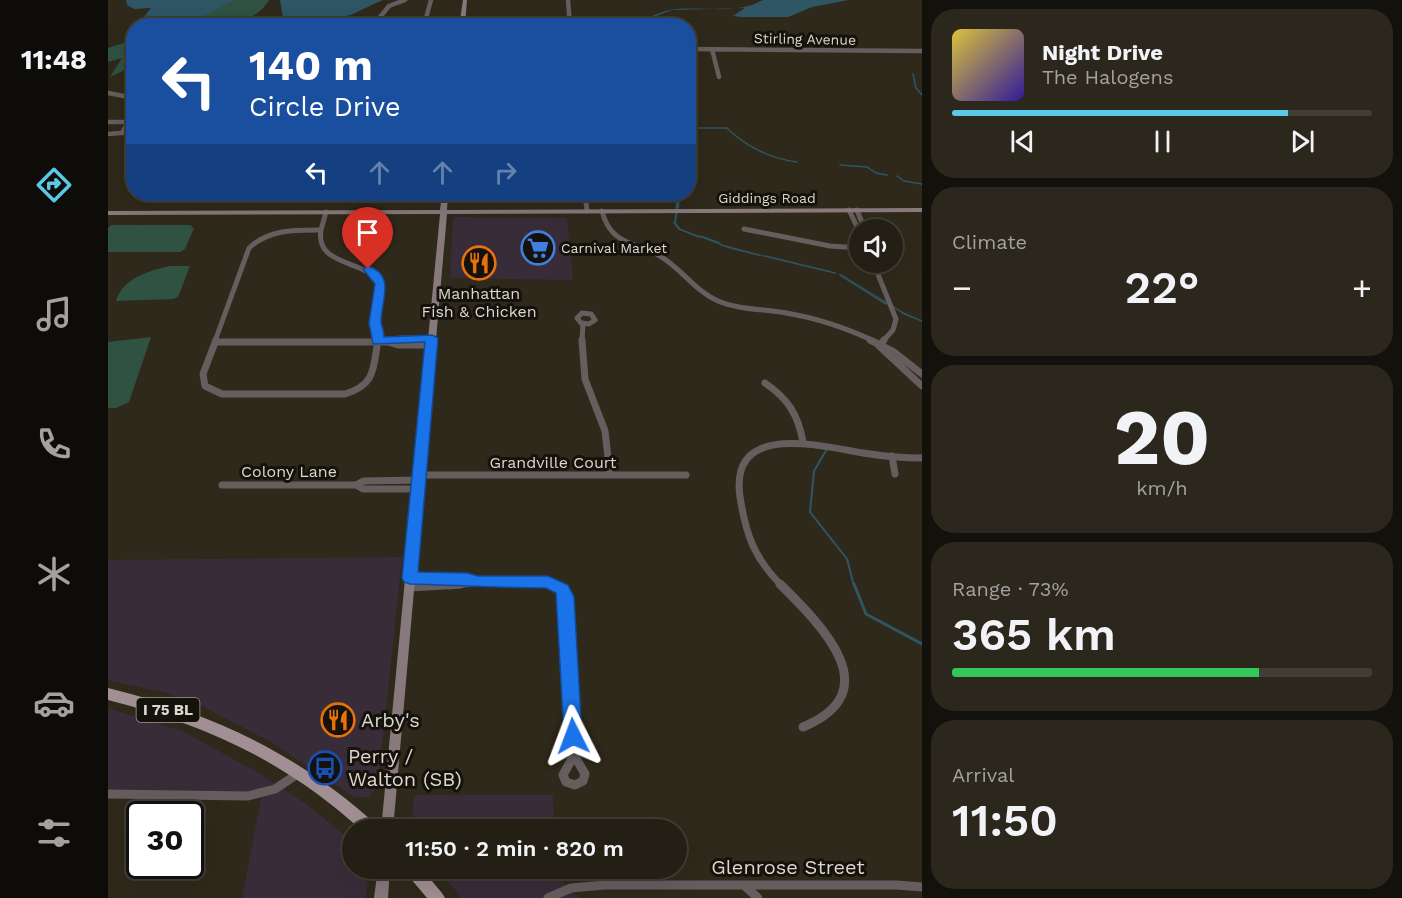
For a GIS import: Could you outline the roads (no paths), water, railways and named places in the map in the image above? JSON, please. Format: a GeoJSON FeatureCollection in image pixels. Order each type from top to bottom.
{"type":"FeatureCollection","features":[{"type":"Feature","properties":{"kind":"main road","name":"I 75 BL"},"geometry":{"type":"LineString","coordinates":[[108,694],[160,708],[211,726],[253,746],[304,776],[358,819]]}},
{"type":"Feature","properties":{"kind":"main road"},"geometry":{"type":"LineString","coordinates":[[421,879],[437,898]]}},
{"type":"Feature","properties":{"kind":"street"},"geometry":{"type":"LineString","coordinates":[[379,18],[389,6],[405,0]]}},
{"type":"Feature","properties":{"kind":"street"},"geometry":{"type":"LineString","coordinates":[[425,18],[431,0]]}},
{"type":"Feature","properties":{"kind":"street"},"geometry":{"type":"LineString","coordinates":[[463,18],[465,0]]}},
{"type":"Feature","properties":{"kind":"street"},"geometry":{"type":"LineString","coordinates":[[568,0],[569,18]]}},
{"type":"Feature","properties":{"kind":"street","name":"Stirling Avenue"},"geometry":{"type":"LineString","coordinates":[[696,49],[922,51]]}},
{"type":"Feature","properties":{"kind":"street"},"geometry":{"type":"LineString","coordinates":[[712,49],[718,77]]}},
{"type":"Feature","properties":{"kind":"street"},"geometry":{"type":"LineString","coordinates":[[108,93],[126,96]]}},
{"type":"Feature","properties":{"kind":"street"},"geometry":{"type":"LineString","coordinates":[[108,122],[126,122]]}},
{"type":"Feature","properties":{"kind":"street"},"geometry":{"type":"LineString","coordinates":[[123,131],[126,126]]}},
{"type":"Feature","properties":{"kind":"street"},"geometry":{"type":"LineString","coordinates":[[108,134],[126,131]]}},
{"type":"Feature","properties":{"kind":"street"},"geometry":{"type":"LineString","coordinates":[[388,819],[444,201]]}},
{"type":"Feature","properties":{"kind":"street"},"geometry":{"type":"LineString","coordinates":[[586,201],[587,211]]}},
{"type":"Feature","properties":{"kind":"street"},"geometry":{"type":"LineString","coordinates":[[849,210],[853,219]]}},
{"type":"Feature","properties":{"kind":"street"},"geometry":{"type":"LineString","coordinates":[[857,210],[861,219]]}},
{"type":"Feature","properties":{"kind":"street","name":"Giddings Road"},"geometry":{"type":"LineString","coordinates":[[108,213],[922,210]]}},
{"type":"Feature","properties":{"kind":"street"},"geometry":{"type":"LineString","coordinates":[[602,211],[606,226],[613,235],[665,259],[694,287],[710,297],[736,306],[820,320],[890,349],[922,374]]}},
{"type":"Feature","properties":{"kind":"street"},"geometry":{"type":"LineString","coordinates":[[322,231],[285,231],[251,245],[203,374],[204,384],[214,392],[226,394],[350,393],[364,387],[370,381],[379,335],[375,323],[381,286],[379,280],[368,269],[326,253],[320,243],[326,212]]}},
{"type":"Feature","properties":{"kind":"street"},"geometry":{"type":"LineString","coordinates":[[744,229],[767,232],[820,246],[849,247]]}},
{"type":"Feature","properties":{"kind":"street"},"geometry":{"type":"LineString","coordinates":[[877,273],[896,319],[892,330],[879,346]]}},
{"type":"Feature","properties":{"kind":"street"},"geometry":{"type":"LineString","coordinates":[[583,324],[581,330],[585,379],[605,431],[609,475]]}},
{"type":"Feature","properties":{"kind":"street"},"geometry":{"type":"LineString","coordinates":[[215,342],[388,342],[398,345],[431,342]]}},
{"type":"Feature","properties":{"kind":"street"},"geometry":{"type":"LineString","coordinates":[[879,346],[922,386]]}},
{"type":"Feature","properties":{"kind":"street"},"geometry":{"type":"LineString","coordinates":[[906,370],[915,367]]}},
{"type":"Feature","properties":{"kind":"street"},"geometry":{"type":"LineString","coordinates":[[765,383],[778,391],[793,406],[799,419],[803,442]]}},
{"type":"Feature","properties":{"kind":"street"},"geometry":{"type":"LineString","coordinates":[[803,727],[826,718],[836,706],[844,685],[842,661],[831,638],[774,580],[755,554],[748,536],[738,482],[744,464],[758,452],[777,444],[803,442],[892,456],[922,458]]}},
{"type":"Feature","properties":{"kind":"street"},"geometry":{"type":"LineString","coordinates":[[892,456],[895,474]]}},
{"type":"Feature","properties":{"kind":"street","name":"Grandville Court"},"geometry":{"type":"LineString","coordinates":[[419,481],[609,475],[686,476]]}},
{"type":"Feature","properties":{"kind":"street","name":"Colony Lane"},"geometry":{"type":"LineString","coordinates":[[222,485],[356,485],[363,489],[419,481]]}},
{"type":"Feature","properties":{"kind":"street"},"geometry":{"type":"LineString","coordinates":[[410,582],[548,582],[558,585],[564,591],[574,754]]}},
{"type":"Feature","properties":{"kind":"street"},"geometry":{"type":"LineString","coordinates":[[108,794],[248,796],[275,789],[304,776]]}},
{"type":"Feature","properties":{"kind":"street"},"geometry":{"type":"LineString","coordinates":[[381,898],[383,879]]}},
{"type":"Feature","properties":{"kind":"street","name":"Glenrose Street"},"geometry":{"type":"LineString","coordinates":[[548,898],[567,889],[583,886],[897,885],[922,887]]}},
{"type":"Feature","properties":{"kind":"street"},"geometry":{"type":"LineString","coordinates":[[746,887],[758,898]]}},
{"type":"Feature","properties":{"kind":"water"},"geometry":{"type":"Polygon","coordinates":[[[126,0],[234,0],[198,18],[143,18],[151,8],[134,9],[127,5],[126,0]]]}},
{"type":"Feature","properties":{"kind":"water"},"geometry":{"type":"Polygon","coordinates":[[[280,0],[383,0],[351,15],[336,18],[283,18],[280,0]]]}},
{"type":"Feature","properties":{"kind":"water"},"geometry":{"type":"Polygon","coordinates":[[[763,0],[849,0],[812,7],[788,17],[733,16],[745,8],[741,8],[763,0]]]}},
{"type":"Feature","properties":{"kind":"water"},"geometry":{"type":"Polygon","coordinates":[[[710,9],[672,10],[648,18],[670,10],[710,9]]]}},
{"type":"Feature","properties":{"kind":"water"},"geometry":{"type":"Polygon","coordinates":[[[677,201],[679,201],[676,223],[681,229],[731,248],[841,274],[922,321],[902,313],[840,274],[731,249],[679,229],[674,223],[677,201]]]}},
{"type":"Feature","properties":{"kind":"waterway"},"geometry":{"type":"LineString","coordinates":[[913,74],[916,88],[922,95]]}},
{"type":"Feature","properties":{"kind":"waterway"},"geometry":{"type":"LineString","coordinates":[[696,128],[727,128],[759,151],[797,162]]}},
{"type":"Feature","properties":{"kind":"waterway"},"geometry":{"type":"LineString","coordinates":[[840,165],[867,167],[876,173],[887,175]]}},
{"type":"Feature","properties":{"kind":"waterway"},"geometry":{"type":"LineString","coordinates":[[897,176],[904,181],[922,184]]}},
{"type":"Feature","properties":{"kind":"waterway"},"geometry":{"type":"LineString","coordinates":[[676,208],[677,201]]}},
{"type":"Feature","properties":{"kind":"waterway"},"geometry":{"type":"LineString","coordinates":[[678,208],[679,201]]}},
{"type":"Feature","properties":{"kind":"waterway"},"geometry":{"type":"LineString","coordinates":[[674,223],[679,229],[699,237]]}},
{"type":"Feature","properties":{"kind":"waterway"},"geometry":{"type":"LineString","coordinates":[[700,236],[720,243]]}},
{"type":"Feature","properties":{"kind":"waterway"},"geometry":{"type":"LineString","coordinates":[[721,245],[759,255]]}},
{"type":"Feature","properties":{"kind":"waterway"},"geometry":{"type":"LineString","coordinates":[[765,256],[835,273]]}},
{"type":"Feature","properties":{"kind":"waterway"},"geometry":{"type":"LineString","coordinates":[[840,275],[886,304]]}},
{"type":"Feature","properties":{"kind":"waterway"},"geometry":{"type":"LineString","coordinates":[[902,313],[922,321]]}},
{"type":"Feature","properties":{"kind":"waterway"},"geometry":{"type":"LineString","coordinates":[[827,449],[814,471],[810,512],[847,559],[854,586]]}},
{"type":"Feature","properties":{"kind":"waterway"},"geometry":{"type":"LineString","coordinates":[[854,584],[866,614],[922,644]]}},
{"type":"Feature","properties":{"kind":"place","name":"Carnival Market"},"geometry":{"type":"Point","coordinates":[538,248]}},
{"type":"Feature","properties":{"kind":"place","name":"Manhattan Fish & Chicken"},"geometry":{"type":"Point","coordinates":[479,263]}},
{"type":"Feature","properties":{"kind":"place","name":"Arby's"},"geometry":{"type":"Point","coordinates":[338,720]}},
{"type":"Feature","properties":{"kind":"place","name":"Perry / Walton (SB)"},"geometry":{"type":"Point","coordinates":[325,768]}}]}
